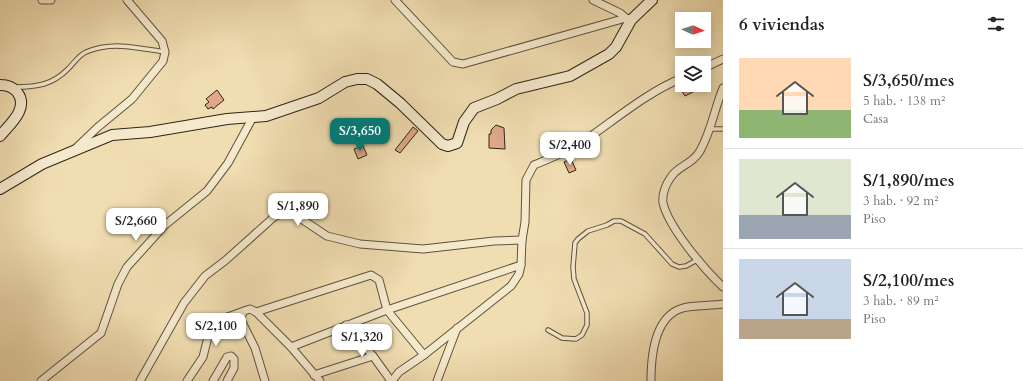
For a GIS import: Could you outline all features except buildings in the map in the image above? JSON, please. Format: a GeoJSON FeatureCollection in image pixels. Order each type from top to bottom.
{"type":"FeatureCollection","features":[{"type":"Feature","properties":{"kind":"main road"},"geometry":{"type":"LineString","coordinates":[[0,189],[11,184],[27,172],[112,135],[150,132],[226,119],[253,118],[275,113],[319,98],[345,82],[357,79],[367,79],[377,84],[400,103],[442,144],[448,146],[454,145],[459,140],[464,122],[474,108],[497,99],[516,89],[570,76],[609,54],[616,47],[628,19],[652,0]]}},
{"type":"Feature","properties":{"kind":"main road"},"geometry":{"type":"LineString","coordinates":[[0,85],[11,87],[21,98],[21,108],[17,116],[0,136]]}},
{"type":"Feature","properties":{"kind":"street"},"geometry":{"type":"LineString","coordinates":[[42,0],[51,0]]}},
{"type":"Feature","properties":{"kind":"street"},"geometry":{"type":"LineString","coordinates":[[73,151],[98,127],[132,99],[159,68],[165,52],[159,36],[127,0]]}},
{"type":"Feature","properties":{"kind":"street"},"geometry":{"type":"LineString","coordinates":[[395,0],[453,62],[458,64],[463,64],[628,19]]}},
{"type":"Feature","properties":{"kind":"street"},"geometry":{"type":"LineString","coordinates":[[593,0],[620,13],[628,19]]}},
{"type":"Feature","properties":{"kind":"street"},"geometry":{"type":"LineString","coordinates":[[711,65],[723,59]]}},
{"type":"Feature","properties":{"kind":"street"},"geometry":{"type":"LineString","coordinates":[[346,325],[392,381],[399,372],[424,355],[511,286],[519,274],[525,222],[526,180],[534,164],[559,155],[583,141],[614,118],[675,82]]}},
{"type":"Feature","properties":{"kind":"street"},"geometry":{"type":"LineString","coordinates":[[723,88],[711,129],[693,162],[678,169],[672,175],[665,188],[663,202],[671,223],[698,259],[723,287]]}},
{"type":"Feature","properties":{"kind":"street"},"geometry":{"type":"LineString","coordinates":[[41,381],[101,333],[118,284],[127,268],[165,225],[207,191],[228,163],[253,118]]}},
{"type":"Feature","properties":{"kind":"street"},"geometry":{"type":"LineString","coordinates":[[140,381],[184,303],[205,276],[226,260],[274,217],[282,213],[294,214],[327,236],[360,244],[423,249],[494,241],[522,240]]}},
{"type":"Feature","properties":{"kind":"street"},"geometry":{"type":"LineString","coordinates":[[291,347],[387,310],[521,265]]}},
{"type":"Feature","properties":{"kind":"street"},"geometry":{"type":"LineString","coordinates":[[256,312],[371,275],[379,280],[387,310],[424,355]]}},
{"type":"Feature","properties":{"kind":"street"},"geometry":{"type":"LineString","coordinates":[[651,381],[654,341],[664,322],[675,311],[684,307],[707,307],[723,304]]}},
{"type":"Feature","properties":{"kind":"street"},"geometry":{"type":"LineString","coordinates":[[187,381],[203,357],[209,333],[215,325],[222,319],[250,309],[256,312],[291,347],[320,381]]}},
{"type":"Feature","properties":{"kind":"street"},"geometry":{"type":"LineString","coordinates":[[244,311],[240,318],[242,325],[255,348],[265,381]]}},
{"type":"Feature","properties":{"kind":"street"},"geometry":{"type":"LineString","coordinates":[[437,381],[458,328]]}},
{"type":"Feature","properties":{"kind":"street"},"geometry":{"type":"LineString","coordinates":[[213,381],[227,357],[231,356],[234,359],[234,368],[227,381]]}},
{"type":"Feature","properties":{"kind":"street"},"geometry":{"type":"LineString","coordinates":[[314,375],[373,356]]}},
{"type":"Feature","properties":{"kind":"lane"},"geometry":{"type":"LineString","coordinates":[[11,87],[44,85],[58,77],[85,53],[97,49],[113,46],[128,46],[165,52]]}},
{"type":"Feature","properties":{"kind":"lane"},"geometry":{"type":"LineString","coordinates":[[711,129],[723,129]]}},
{"type":"Feature","properties":{"kind":"lane"},"geometry":{"type":"LineString","coordinates":[[548,330],[562,338],[576,339],[582,335],[587,325],[587,313],[574,279],[573,267],[575,244],[578,239],[588,231],[607,225],[614,221],[621,220],[645,234],[672,264],[686,266],[698,259]]}}]}
